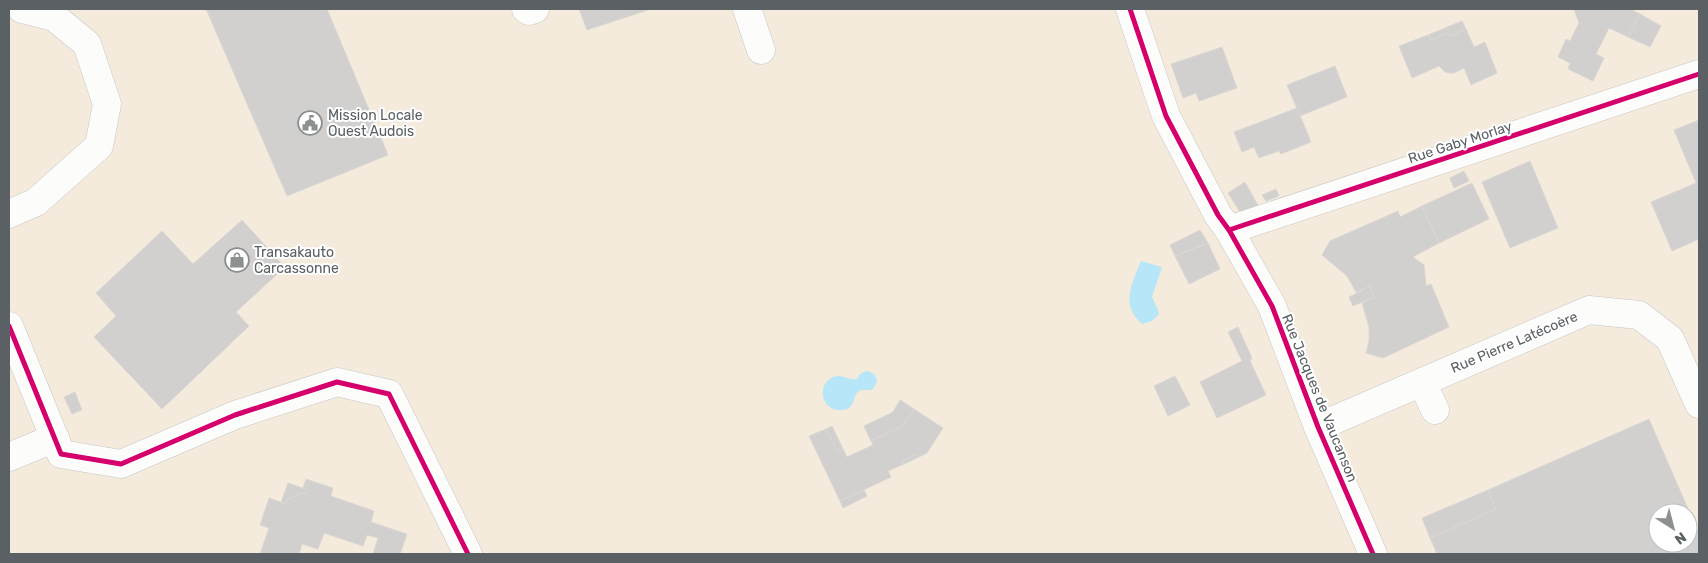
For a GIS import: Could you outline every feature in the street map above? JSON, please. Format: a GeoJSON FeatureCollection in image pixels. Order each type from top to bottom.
{"type":"FeatureCollection","features":[{"type":"Feature","properties":{"kind":"street"},"geometry":{"type":"LineString","coordinates":[[9,214],[36,202],[99,146],[107,104],[87,44],[54,17],[22,9]]}},
{"type":"Feature","properties":{"kind":"street"},"geometry":{"type":"LineString","coordinates":[[526,9],[529,11],[534,9]]}},
{"type":"Feature","properties":{"kind":"street"},"geometry":{"type":"LineString","coordinates":[[746,9],[761,50]]}},
{"type":"Feature","properties":{"kind":"street","name":"Rue Jacques de Vaucanson"},"geometry":{"type":"LineString","coordinates":[[1130,9],[1166,116],[1218,215],[1229,230],[1272,306],[1318,427],[1373,554]]}},
{"type":"Feature","properties":{"kind":"street","name":"Rue Gaby Morlay"},"geometry":{"type":"LineString","coordinates":[[1229,230],[1699,74]]}},
{"type":"Feature","properties":{"kind":"street","name":"Rue Pierre Latécoère"},"geometry":{"type":"LineString","coordinates":[[1318,427],[1589,310],[1639,315],[1670,339],[1699,404]]}},
{"type":"Feature","properties":{"kind":"street"},"geometry":{"type":"LineString","coordinates":[[9,326],[61,454],[121,464],[235,415],[337,382],[389,394],[468,554]]}},
{"type":"Feature","properties":{"kind":"street"},"geometry":{"type":"LineString","coordinates":[[1422,382],[1435,410]]}},
{"type":"Feature","properties":{"kind":"street"},"geometry":{"type":"LineString","coordinates":[[9,457],[55,438]]}},
{"type":"Feature","properties":{"kind":"shaded area"},"geometry":{"type":"Polygon","coordinates":[[[9,9],[1699,9],[1699,554],[9,554],[9,9]]]}},
{"type":"Feature","properties":{"kind":"water"},"geometry":{"type":"Polygon","coordinates":[[[1141,261],[1162,267],[1152,297],[1159,314],[1152,321],[1142,324],[1131,309],[1130,301],[1132,286],[1141,261]]]}},
{"type":"Feature","properties":{"kind":"water"},"geometry":{"type":"Polygon","coordinates":[[[866,371],[874,374],[877,380],[872,390],[858,391],[851,406],[847,409],[836,410],[827,404],[823,393],[826,382],[835,376],[857,379],[860,374],[866,371]]]}},
{"type":"Feature","properties":{"kind":"building"},"geometry":{"type":"Polygon","coordinates":[[[206,9],[327,9],[388,155],[287,196],[206,9]]]}},
{"type":"Feature","properties":{"kind":"building"},"geometry":{"type":"Polygon","coordinates":[[[579,9],[651,9],[587,30],[579,9]]]}},
{"type":"Feature","properties":{"kind":"building"},"geometry":{"type":"Polygon","coordinates":[[[1574,9],[1630,9],[1640,14],[1628,37],[1609,28],[1596,54],[1604,58],[1593,81],[1568,69],[1570,63],[1558,57],[1566,39],[1570,41],[1579,23],[1574,9]]]}},
{"type":"Feature","properties":{"kind":"building"},"geometry":{"type":"Polygon","coordinates":[[[1640,14],[1661,26],[1650,47],[1628,37],[1640,14]]]}},
{"type":"Feature","properties":{"kind":"building"},"geometry":{"type":"Polygon","coordinates":[[[1462,21],[1466,29],[1451,36],[1448,33],[1431,40],[1428,35],[1462,21]]]}},
{"type":"Feature","properties":{"kind":"building"},"geometry":{"type":"Polygon","coordinates":[[[1466,29],[1474,47],[1485,42],[1497,73],[1471,85],[1464,68],[1454,73],[1449,73],[1439,66],[1412,78],[1399,46],[1428,35],[1431,40],[1448,33],[1451,36],[1466,29]]]}},
{"type":"Feature","properties":{"kind":"building"},"geometry":{"type":"Polygon","coordinates":[[[1222,47],[1237,88],[1199,101],[1196,93],[1183,98],[1171,64],[1222,47]]]}},
{"type":"Feature","properties":{"kind":"building"},"geometry":{"type":"Polygon","coordinates":[[[1335,66],[1347,97],[1300,116],[1287,85],[1335,66]]]}},
{"type":"Feature","properties":{"kind":"building"},"geometry":{"type":"Polygon","coordinates":[[[1297,108],[1311,142],[1281,154],[1279,151],[1259,158],[1254,147],[1242,152],[1234,132],[1297,108]]]}},
{"type":"Feature","properties":{"kind":"building"},"geometry":{"type":"Polygon","coordinates":[[[1699,120],[1699,239],[1672,251],[1651,202],[1696,183],[1674,130],[1699,120]]]}},
{"type":"Feature","properties":{"kind":"building"},"geometry":{"type":"Polygon","coordinates":[[[1530,161],[1558,228],[1510,248],[1482,182],[1530,161]]]}},
{"type":"Feature","properties":{"kind":"building"},"geometry":{"type":"Polygon","coordinates":[[[1464,171],[1469,181],[1454,188],[1450,178],[1464,171]]]}},
{"type":"Feature","properties":{"kind":"building"},"geometry":{"type":"Polygon","coordinates":[[[1245,182],[1260,209],[1242,215],[1228,193],[1245,182]]]}},
{"type":"Feature","properties":{"kind":"building"},"geometry":{"type":"Polygon","coordinates":[[[1472,183],[1489,219],[1439,243],[1422,206],[1472,183]]]}},
{"type":"Feature","properties":{"kind":"building"},"geometry":{"type":"Polygon","coordinates":[[[1276,189],[1279,196],[1266,201],[1262,195],[1276,189]]]}},
{"type":"Feature","properties":{"kind":"building"},"geometry":{"type":"Polygon","coordinates":[[[1422,206],[1439,243],[1413,257],[1424,265],[1426,286],[1431,284],[1449,327],[1383,358],[1366,353],[1369,341],[1369,327],[1362,303],[1374,297],[1370,286],[1356,292],[1347,276],[1322,255],[1330,241],[1398,211],[1400,217],[1422,206]]]}},
{"type":"Feature","properties":{"kind":"building"},"geometry":{"type":"Polygon","coordinates":[[[242,220],[285,267],[236,312],[249,326],[162,409],[94,337],[116,316],[96,293],[162,231],[193,264],[242,220]]]}},
{"type":"Feature","properties":{"kind":"building"},"geometry":{"type":"Polygon","coordinates":[[[1200,230],[1208,243],[1175,256],[1170,245],[1200,230]]]}},
{"type":"Feature","properties":{"kind":"building"},"geometry":{"type":"Polygon","coordinates":[[[1208,243],[1220,269],[1189,284],[1175,256],[1208,243]]]}},
{"type":"Feature","properties":{"kind":"building"},"geometry":{"type":"Polygon","coordinates":[[[1370,286],[1374,297],[1353,306],[1349,297],[1370,286]]]}},
{"type":"Feature","properties":{"kind":"building"},"geometry":{"type":"Polygon","coordinates":[[[1238,327],[1252,358],[1250,361],[1266,395],[1217,418],[1200,382],[1242,361],[1228,332],[1238,327]]]}},
{"type":"Feature","properties":{"kind":"building"},"geometry":{"type":"Polygon","coordinates":[[[1175,376],[1190,405],[1168,416],[1154,386],[1175,376]]]}},
{"type":"Feature","properties":{"kind":"building"},"geometry":{"type":"Polygon","coordinates":[[[75,392],[82,410],[72,414],[64,397],[75,392]]]}},
{"type":"Feature","properties":{"kind":"building"},"geometry":{"type":"Polygon","coordinates":[[[900,400],[914,409],[903,426],[871,441],[864,426],[893,412],[900,400]]]}},
{"type":"Feature","properties":{"kind":"building"},"geometry":{"type":"Polygon","coordinates":[[[914,409],[943,428],[927,453],[917,458],[916,454],[902,461],[904,464],[888,471],[891,477],[840,501],[809,436],[826,429],[837,451],[843,449],[847,457],[873,445],[871,441],[903,426],[914,409]]]}},
{"type":"Feature","properties":{"kind":"building"},"geometry":{"type":"Polygon","coordinates":[[[1649,419],[1686,503],[1648,503],[1648,553],[1698,553],[1698,532],[1699,554],[1437,554],[1430,538],[1496,509],[1488,490],[1649,419]]]}},
{"type":"Feature","properties":{"kind":"building"},"geometry":{"type":"Polygon","coordinates":[[[832,426],[843,449],[837,451],[826,429],[832,426]]]}},
{"type":"Feature","properties":{"kind":"building"},"geometry":{"type":"Polygon","coordinates":[[[916,454],[917,458],[904,464],[902,461],[916,454]]]}},
{"type":"Feature","properties":{"kind":"building"},"geometry":{"type":"Polygon","coordinates":[[[306,479],[333,488],[331,496],[374,511],[371,522],[407,534],[400,554],[373,554],[378,538],[367,535],[363,546],[324,533],[318,549],[302,544],[299,554],[260,554],[269,528],[260,525],[269,498],[286,504],[288,499],[300,493],[306,494],[308,490],[303,488],[306,479]]]}},
{"type":"Feature","properties":{"kind":"building"},"geometry":{"type":"Polygon","coordinates":[[[288,483],[308,490],[306,494],[300,493],[288,499],[286,504],[281,503],[288,483]]]}},
{"type":"Feature","properties":{"kind":"building"},"geometry":{"type":"Polygon","coordinates":[[[864,490],[867,496],[843,508],[840,501],[864,490]]]}},
{"type":"Feature","properties":{"kind":"building"},"geometry":{"type":"Polygon","coordinates":[[[1488,490],[1496,509],[1430,538],[1422,518],[1488,490]]]}},
{"type":"Feature","properties":{"kind":"cycle path"},"geometry":{"type":"LineString","coordinates":[[1130,9],[1166,116],[1218,215],[1229,230],[1272,306],[1318,427],[1373,554]]}},
{"type":"Feature","properties":{"kind":"cycle path"},"geometry":{"type":"LineString","coordinates":[[1229,230],[1699,74]]}},
{"type":"Feature","properties":{"kind":"cycle path"},"geometry":{"type":"LineString","coordinates":[[9,326],[61,454],[121,464],[235,415],[337,382],[389,394],[468,554]]}},
{"type":"Feature","properties":{"kind":"place","name":"Mission Locale Ouest Audois"},"geometry":{"type":"Point","coordinates":[310,123]}},
{"type":"Feature","properties":{"kind":"place","name":"Transakauto Carcassonne"},"geometry":{"type":"Point","coordinates":[237,260]}}]}
